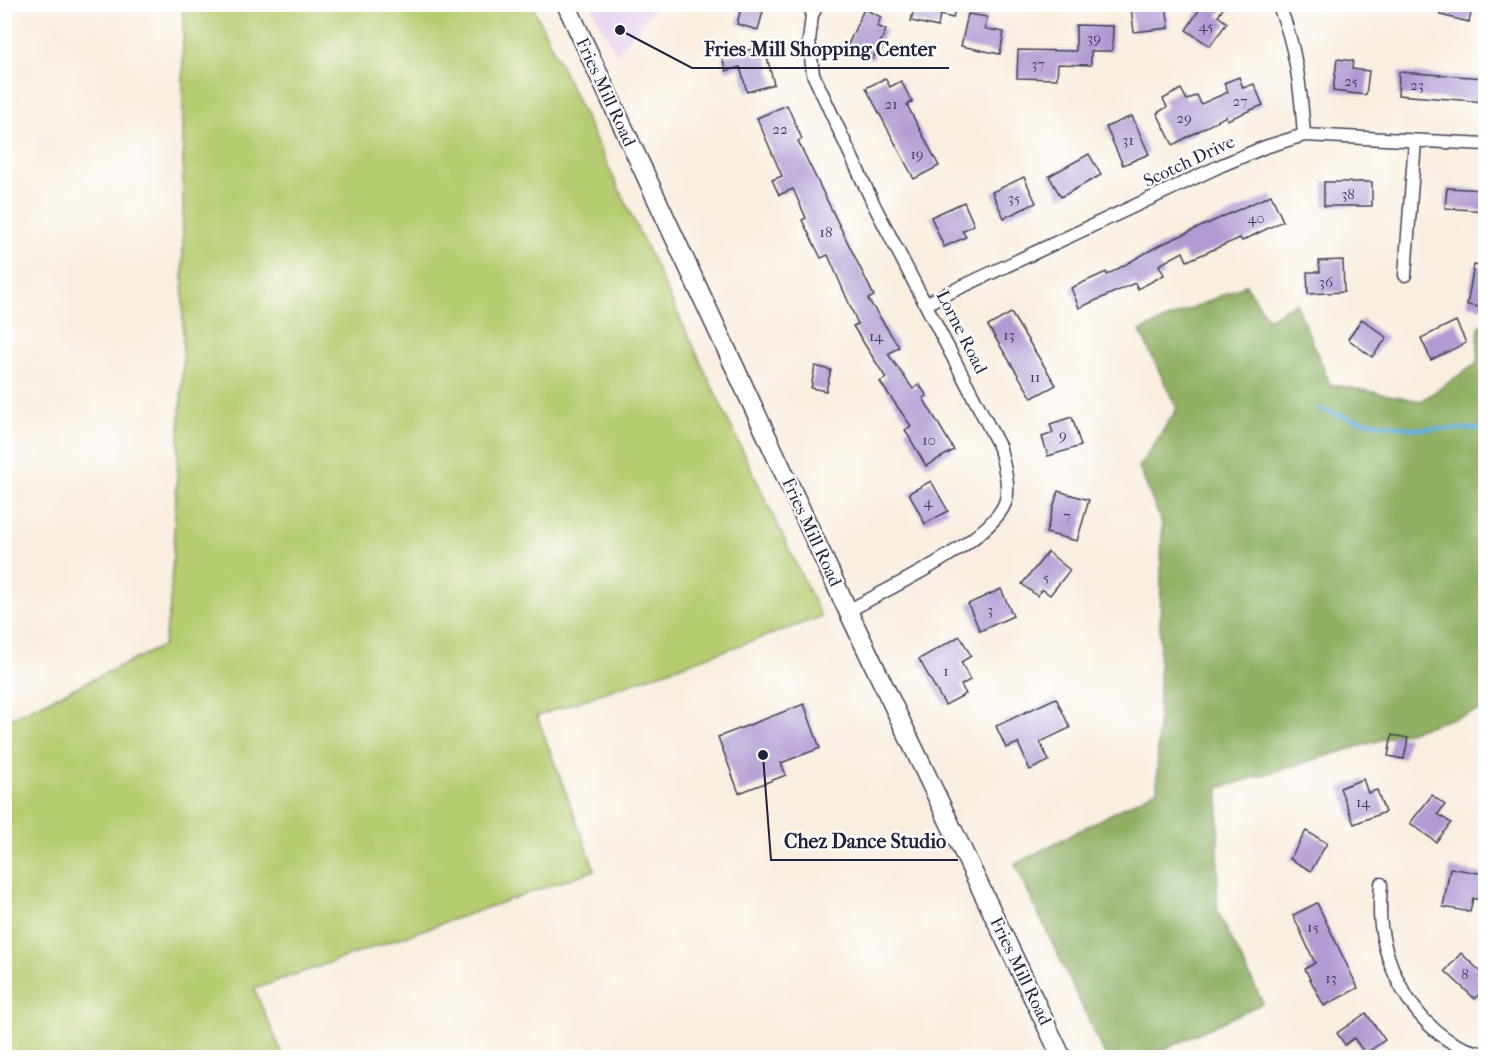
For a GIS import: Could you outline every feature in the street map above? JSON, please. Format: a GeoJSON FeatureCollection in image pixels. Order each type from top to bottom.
{"type":"FeatureCollection","features":[{"type":"Feature","properties":{"kind":"main road","name":"Fries Mill Road"},"geometry":{"type":"LineString","coordinates":[[566,4],[848,611],[1062,1058]]}},
{"type":"Feature","properties":{"kind":"street","name":"Lorne Road"},"geometry":{"type":"LineString","coordinates":[[818,4],[812,15],[808,41],[813,74],[874,205],[927,303],[1000,448],[1006,478],[1006,502],[993,522],[968,544],[848,611]]}},
{"type":"Feature","properties":{"kind":"street"},"geometry":{"type":"LineString","coordinates":[[1278,4],[1288,27],[1302,107],[1304,135]]}},
{"type":"Feature","properties":{"kind":"street","name":"Scotch Drive"},"geometry":{"type":"LineString","coordinates":[[927,303],[1222,165],[1265,147],[1304,135],[1485,144]]}},
{"type":"Feature","properties":{"kind":"street"},"geometry":{"type":"LineString","coordinates":[[1405,275],[1415,141]]}},
{"type":"Feature","properties":{"kind":"street"},"geometry":{"type":"LineString","coordinates":[[1381,884],[1380,925],[1392,969],[1401,986],[1425,1020],[1439,1034],[1458,1045],[1485,1054]]}},
{"type":"Feature","properties":{"kind":"shaded area"},"geometry":{"type":"Polygon","coordinates":[[[591,5],[657,5],[616,55],[591,5]]]}},
{"type":"Feature","properties":{"kind":"green space"},"geometry":{"type":"Polygon","coordinates":[[[183,5],[532,5],[821,617],[537,716],[595,870],[254,989],[284,1057],[5,1057],[5,721],[163,646],[170,608],[183,362],[183,5]]]}},
{"type":"Feature","properties":{"kind":"green space"},"geometry":{"type":"Polygon","coordinates":[[[1246,285],[1268,319],[1296,303],[1330,384],[1421,401],[1477,363],[1479,325],[1485,325],[1485,709],[1219,788],[1217,910],[1263,1003],[1148,1057],[1106,1057],[1015,864],[1157,790],[1162,524],[1139,467],[1177,409],[1140,331],[1246,285]]]}},
{"type":"Feature","properties":{"kind":"building"},"geometry":{"type":"Polygon","coordinates":[[[742,4],[765,4],[758,30],[737,24],[742,4]]]}},
{"type":"Feature","properties":{"kind":"building"},"geometry":{"type":"Polygon","coordinates":[[[915,4],[956,4],[953,18],[940,15],[938,27],[911,21],[915,4]]]}},
{"type":"Feature","properties":{"kind":"building"},"geometry":{"type":"Polygon","coordinates":[[[1166,4],[1169,28],[1134,32],[1131,8],[1166,4]]]}},
{"type":"Feature","properties":{"kind":"building"},"geometry":{"type":"Polygon","coordinates":[[[1203,4],[1226,4],[1218,16],[1227,23],[1210,46],[1186,30],[1203,4]]]}},
{"type":"Feature","properties":{"kind":"building"},"geometry":{"type":"Polygon","coordinates":[[[1443,4],[1473,4],[1469,22],[1440,15],[1443,4]]]}},
{"type":"Feature","properties":{"kind":"building"},"geometry":{"type":"Polygon","coordinates":[[[864,9],[881,17],[877,26],[886,30],[873,59],[847,47],[864,9]]]}},
{"type":"Feature","properties":{"kind":"building"},"geometry":{"type":"Polygon","coordinates":[[[968,14],[987,17],[985,29],[1004,32],[1000,54],[961,46],[968,14]]]}},
{"type":"Feature","properties":{"kind":"building"},"geometry":{"type":"Polygon","coordinates":[[[1076,25],[1113,26],[1112,51],[1091,51],[1091,65],[1058,64],[1057,79],[1017,78],[1018,50],[1076,51],[1076,25]]]}},
{"type":"Feature","properties":{"kind":"building"},"geometry":{"type":"Polygon","coordinates":[[[764,46],[774,84],[747,92],[740,67],[726,71],[722,57],[764,46]]]}},
{"type":"Feature","properties":{"kind":"building"},"geometry":{"type":"Polygon","coordinates":[[[1337,59],[1353,61],[1352,69],[1369,71],[1366,95],[1333,91],[1337,59]]]}},
{"type":"Feature","properties":{"kind":"building"},"geometry":{"type":"Polygon","coordinates":[[[1399,72],[1485,78],[1485,102],[1398,95],[1399,72]]]}},
{"type":"Feature","properties":{"kind":"building"},"geometry":{"type":"Polygon","coordinates":[[[1239,77],[1243,88],[1254,84],[1263,105],[1227,120],[1226,116],[1173,145],[1157,113],[1167,107],[1163,99],[1181,89],[1187,100],[1197,95],[1201,104],[1228,92],[1224,83],[1239,77]]]}},
{"type":"Feature","properties":{"kind":"building"},"geometry":{"type":"Polygon","coordinates":[[[885,78],[890,87],[901,81],[912,102],[907,105],[939,166],[914,179],[866,88],[885,78]]]}},
{"type":"Feature","properties":{"kind":"building"},"geometry":{"type":"Polygon","coordinates":[[[787,105],[802,139],[798,141],[874,296],[868,299],[899,347],[888,354],[913,389],[919,384],[927,396],[923,398],[954,450],[926,466],[905,430],[911,426],[880,382],[886,378],[853,326],[858,324],[828,255],[821,258],[802,220],[806,218],[793,189],[779,195],[772,180],[782,176],[757,118],[787,105]]]}},
{"type":"Feature","properties":{"kind":"building"},"geometry":{"type":"Polygon","coordinates":[[[1132,116],[1149,154],[1123,165],[1106,127],[1132,116]]]}},
{"type":"Feature","properties":{"kind":"building"},"geometry":{"type":"Polygon","coordinates":[[[1089,154],[1101,175],[1061,197],[1049,176],[1089,154]]]}},
{"type":"Feature","properties":{"kind":"building"},"geometry":{"type":"Polygon","coordinates":[[[1024,177],[1036,203],[1004,218],[992,192],[1024,177]]]}},
{"type":"Feature","properties":{"kind":"building"},"geometry":{"type":"Polygon","coordinates":[[[1324,182],[1372,182],[1372,206],[1324,206],[1324,182]]]}},
{"type":"Feature","properties":{"kind":"building"},"geometry":{"type":"Polygon","coordinates":[[[1447,188],[1485,190],[1485,211],[1445,208],[1447,188]]]}},
{"type":"Feature","properties":{"kind":"building"},"geometry":{"type":"Polygon","coordinates":[[[1271,195],[1283,221],[1242,241],[1240,238],[1187,261],[1183,252],[1159,265],[1164,275],[1138,289],[1135,283],[1079,308],[1071,288],[1106,272],[1107,275],[1158,246],[1271,195]]]}},
{"type":"Feature","properties":{"kind":"building"},"geometry":{"type":"Polygon","coordinates":[[[964,202],[974,225],[962,231],[966,237],[944,247],[931,217],[964,202]]]}},
{"type":"Feature","properties":{"kind":"building"},"geometry":{"type":"Polygon","coordinates":[[[1343,260],[1344,292],[1308,294],[1307,272],[1320,272],[1319,261],[1343,260]]]}},
{"type":"Feature","properties":{"kind":"building"},"geometry":{"type":"Polygon","coordinates":[[[1474,265],[1485,267],[1485,308],[1467,305],[1474,265]]]}},
{"type":"Feature","properties":{"kind":"building"},"geometry":{"type":"Polygon","coordinates":[[[1011,313],[1056,385],[1032,398],[988,326],[1011,313]]]}},
{"type":"Feature","properties":{"kind":"building"},"geometry":{"type":"Polygon","coordinates":[[[1362,319],[1387,338],[1372,357],[1348,339],[1362,319]]]}},
{"type":"Feature","properties":{"kind":"building"},"geometry":{"type":"Polygon","coordinates":[[[1456,321],[1466,343],[1431,360],[1421,338],[1456,321]]]}},
{"type":"Feature","properties":{"kind":"building"},"geometry":{"type":"Polygon","coordinates":[[[815,366],[831,370],[826,391],[811,388],[815,366]]]}},
{"type":"Feature","properties":{"kind":"building"},"geometry":{"type":"Polygon","coordinates":[[[1072,417],[1081,446],[1048,456],[1042,437],[1053,433],[1050,424],[1072,417]]]}},
{"type":"Feature","properties":{"kind":"building"},"geometry":{"type":"Polygon","coordinates":[[[931,481],[948,511],[925,524],[909,493],[931,481]]]}},
{"type":"Feature","properties":{"kind":"building"},"geometry":{"type":"Polygon","coordinates":[[[1058,491],[1089,500],[1077,541],[1046,533],[1058,491]]]}},
{"type":"Feature","properties":{"kind":"building"},"geometry":{"type":"Polygon","coordinates":[[[1048,552],[1070,570],[1050,595],[1042,589],[1037,596],[1022,584],[1048,552]]]}},
{"type":"Feature","properties":{"kind":"building"},"geometry":{"type":"Polygon","coordinates":[[[1001,589],[1013,616],[980,631],[968,604],[1001,589]]]}},
{"type":"Feature","properties":{"kind":"building"},"geometry":{"type":"Polygon","coordinates":[[[960,636],[971,656],[961,662],[970,680],[961,685],[966,694],[945,705],[919,659],[960,636]]]}},
{"type":"Feature","properties":{"kind":"building"},"geometry":{"type":"Polygon","coordinates":[[[1056,698],[1070,728],[1040,742],[1049,761],[1030,770],[1018,743],[1006,748],[996,726],[1056,698]]]}},
{"type":"Feature","properties":{"kind":"building"},"geometry":{"type":"Polygon","coordinates":[[[804,704],[820,748],[781,763],[786,775],[739,793],[718,737],[804,704]]]}},
{"type":"Feature","properties":{"kind":"building"},"geometry":{"type":"Polygon","coordinates":[[[1392,735],[1408,738],[1404,759],[1388,756],[1392,735]]]}},
{"type":"Feature","properties":{"kind":"building"},"geometry":{"type":"Polygon","coordinates":[[[1363,779],[1368,793],[1377,790],[1385,812],[1354,824],[1340,788],[1363,779]]]}},
{"type":"Feature","properties":{"kind":"building"},"geometry":{"type":"Polygon","coordinates":[[[1432,795],[1445,805],[1438,814],[1451,823],[1436,842],[1410,823],[1432,795]]]}},
{"type":"Feature","properties":{"kind":"building"},"geometry":{"type":"Polygon","coordinates":[[[1306,831],[1327,843],[1311,871],[1290,859],[1306,831]]]}},
{"type":"Feature","properties":{"kind":"building"},"geometry":{"type":"Polygon","coordinates":[[[1450,868],[1484,874],[1479,900],[1473,898],[1470,912],[1443,907],[1450,868]]]}},
{"type":"Feature","properties":{"kind":"building"},"geometry":{"type":"Polygon","coordinates":[[[1317,903],[1358,988],[1324,1006],[1305,969],[1315,963],[1293,915],[1317,903]]]}},
{"type":"Feature","properties":{"kind":"building"},"geometry":{"type":"Polygon","coordinates":[[[1461,953],[1485,976],[1485,988],[1475,999],[1445,971],[1461,953]]]}},
{"type":"Feature","properties":{"kind":"building"},"geometry":{"type":"Polygon","coordinates":[[[1366,1013],[1385,1040],[1365,1054],[1354,1038],[1345,1045],[1337,1033],[1366,1013]]]}},
{"type":"Feature","properties":{"kind":"waterway"},"geometry":{"type":"LineString","coordinates":[[1320,409],[1353,419],[1415,429],[1486,429]]}},
{"type":"Feature","properties":{"kind":"place","name":"Fries Mill Shopping Center"},"geometry":{"type":"Point","coordinates":[620,30]}},
{"type":"Feature","properties":{"kind":"place","name":"Chez Dance Studio"},"geometry":{"type":"Point","coordinates":[763,755]}}]}
